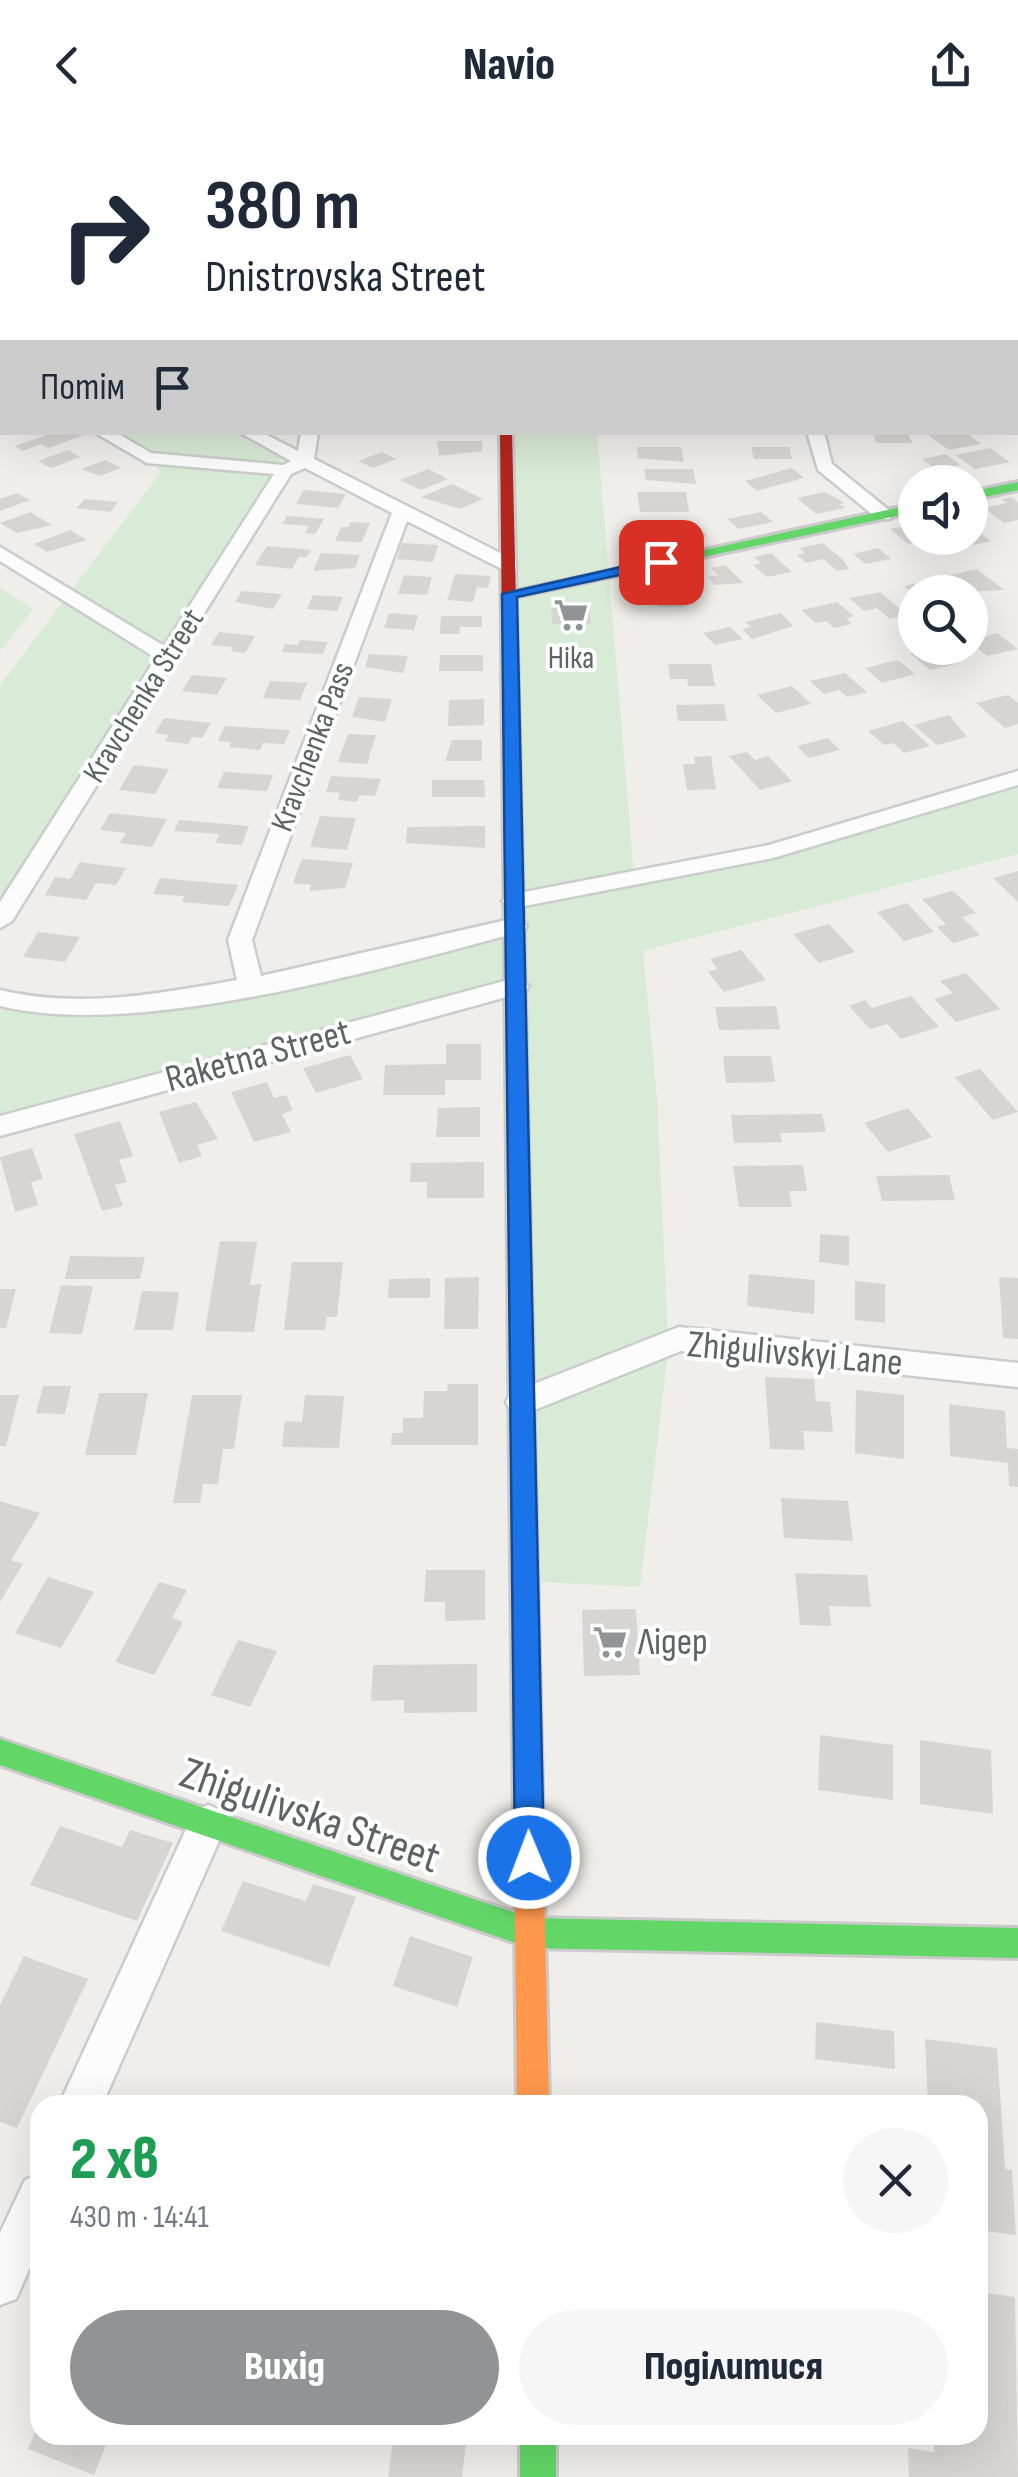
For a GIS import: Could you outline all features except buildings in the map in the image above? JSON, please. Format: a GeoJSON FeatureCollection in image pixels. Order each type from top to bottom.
{"type":"FeatureCollection","features":[{"type":"Feature","properties":{"kind":"street"},"geometry":{"type":"LineString","coordinates":[[107,435],[147,458],[285,470],[305,462]]}},
{"type":"Feature","properties":{"kind":"street"},"geometry":{"type":"LineString","coordinates":[[253,435],[509,564]]}},
{"type":"Feature","properties":{"kind":"street"},"geometry":{"type":"LineString","coordinates":[[305,462],[310,435]]}},
{"type":"Feature","properties":{"kind":"street"},"geometry":{"type":"LineString","coordinates":[[506,435],[533,2095]]}},
{"type":"Feature","properties":{"kind":"street"},"geometry":{"type":"LineString","coordinates":[[816,435],[824,466],[884,514]]}},
{"type":"Feature","properties":{"kind":"street","name":"Kravchenka Street"},"geometry":{"type":"LineString","coordinates":[[0,921],[285,470]]}},
{"type":"Feature","properties":{"kind":"street"},"geometry":{"type":"LineString","coordinates":[[988,492],[1018,486]]}},
{"type":"Feature","properties":{"kind":"street","name":"Kravchenka Pass"},"geometry":{"type":"LineString","coordinates":[[251,984],[240,940],[402,511]]}},
{"type":"Feature","properties":{"kind":"street"},"geometry":{"type":"LineString","coordinates":[[510,594],[898,511]]}},
{"type":"Feature","properties":{"kind":"street"},"geometry":{"type":"LineString","coordinates":[[0,553],[168,657]]}},
{"type":"Feature","properties":{"kind":"street","name":"Raketna Street"},"geometry":{"type":"LineString","coordinates":[[0,998],[49,1009],[96,1010],[251,984],[514,913],[773,851],[1018,778]]}},
{"type":"Feature","properties":{"kind":"street","name":"Raketna Street"},"geometry":{"type":"LineString","coordinates":[[0,1126],[516,986]]}},
{"type":"Feature","properties":{"kind":"street","name":"Zhigulivskyi Lane"},"geometry":{"type":"LineString","coordinates":[[522,1402],[679,1340],[1018,1376]]}},
{"type":"Feature","properties":{"kind":"street","name":"Zhigulivska Street"},"geometry":{"type":"LineString","coordinates":[[0,1752],[530,1933],[1018,1943]]}},
{"type":"Feature","properties":{"kind":"street"},"geometry":{"type":"LineString","coordinates":[[85,2095],[208,1823]]}},
{"type":"Feature","properties":{"kind":"street"},"geometry":{"type":"LineString","coordinates":[[0,2284],[30,2217]]}},
{"type":"Feature","properties":{"kind":"street"},"geometry":{"type":"LineString","coordinates":[[538,2445],[538,2477]]}},
{"type":"Feature","properties":{"kind":"green space"},"geometry":{"type":"Polygon","coordinates":[[[114,435],[237,435],[283,458],[0,905],[0,685],[161,472],[146,453],[114,435]]]}},
{"type":"Feature","properties":{"kind":"green space"},"geometry":{"type":"Polygon","coordinates":[[[510,435],[597,435],[635,887],[776,856],[1018,784],[1018,854],[643,951],[657,1098],[668,1336],[533,1389],[522,978],[0,1118],[0,1009],[96,1018],[256,990],[521,930],[510,435]]]}},
{"type":"Feature","properties":{"kind":"green space"},"geometry":{"type":"Polygon","coordinates":[[[0,588],[33,609],[0,651],[0,588]]]}},
{"type":"Feature","properties":{"kind":"green space"},"geometry":{"type":"Polygon","coordinates":[[[668,1352],[640,1587],[539,1582],[534,1407],[668,1352]]]}},
{"type":"Feature","properties":{"kind":"traffic: fast"},"geometry":{"type":"LineString","coordinates":[[988,492],[1018,486]]}},
{"type":"Feature","properties":{"kind":"traffic: fast"},"geometry":{"type":"LineString","coordinates":[[510,594],[898,512]]}},
{"type":"Feature","properties":{"kind":"traffic: fast"},"geometry":{"type":"LineString","coordinates":[[513,860],[524,1563]]}},
{"type":"Feature","properties":{"kind":"traffic: fast"},"geometry":{"type":"LineString","coordinates":[[0,1752],[530,1933],[1018,1943]]}},
{"type":"Feature","properties":{"kind":"traffic: fast"},"geometry":{"type":"LineString","coordinates":[[538,2445],[538,2477]]}},
{"type":"Feature","properties":{"kind":"traffic: slow"},"geometry":{"type":"LineString","coordinates":[[524,1563],[533,2095]]}},
{"type":"Feature","properties":{"kind":"traffic: jam"},"geometry":{"type":"LineString","coordinates":[[506,435],[513,860]]}},
{"type":"Feature","properties":{"kind":"place","name":"Ніка"},"geometry":{"type":"Point","coordinates":[571,615]}},
{"type":"Feature","properties":{"kind":"place","name":"Лідер"},"geometry":{"type":"Point","coordinates":[610,1642]}},
{"type":"Feature","properties":{"kind":"route"},"geometry":{"type":"LineString","coordinates":[[529,1858],[510,594],[661,562]]}}]}
